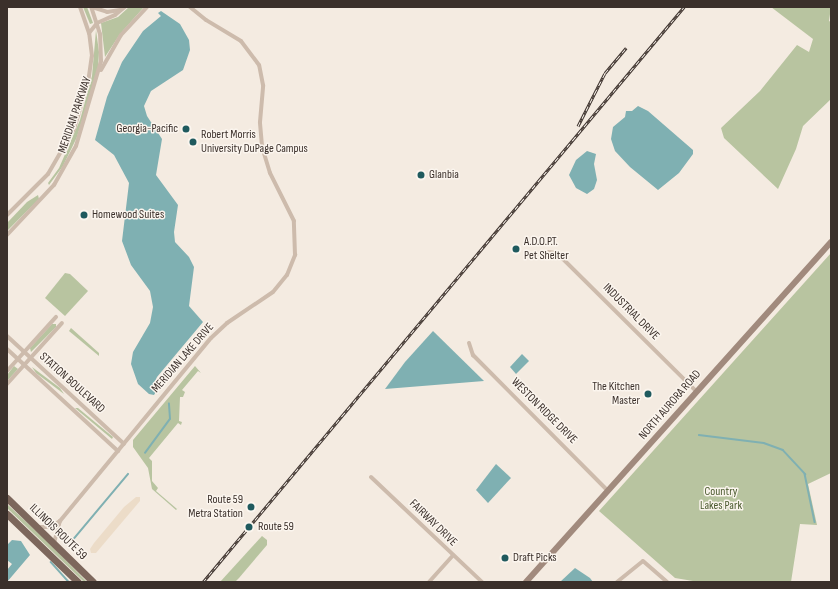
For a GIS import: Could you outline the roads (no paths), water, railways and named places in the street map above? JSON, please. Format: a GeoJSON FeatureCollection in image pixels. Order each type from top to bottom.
{"type":"FeatureCollection","features":[{"type":"Feature","properties":{"kind":"main road","name":"NORTH AURORA ROAD"},"geometry":{"type":"LineString","coordinates":[[526,582],[831,242]]}},
{"type":"Feature","properties":{"kind":"main road","name":"ILLINOIS ROUTE 59"},"geometry":{"type":"LineString","coordinates":[[7,498],[93,582]]}},
{"type":"Feature","properties":{"kind":"main road","name":"ILLINOIS ROUTE 59"},"geometry":{"type":"LineString","coordinates":[[7,514],[78,582]]}},
{"type":"Feature","properties":{"kind":"street"},"geometry":{"type":"LineString","coordinates":[[80,7],[89,33]]}},
{"type":"Feature","properties":{"kind":"street"},"geometry":{"type":"LineString","coordinates":[[92,7],[107,12],[125,7]]}},
{"type":"Feature","properties":{"kind":"street","name":"MERIDIAN PARKWAY"},"geometry":{"type":"LineString","coordinates":[[7,235],[46,194],[66,167],[81,132],[99,74],[102,54],[97,23],[92,7]]}},
{"type":"Feature","properties":{"kind":"street"},"geometry":{"type":"LineString","coordinates":[[89,33],[97,23],[125,7]]}},
{"type":"Feature","properties":{"kind":"street","name":"MERIDIAN PARKWAY"},"geometry":{"type":"LineString","coordinates":[[99,74],[121,35],[147,7]]}},
{"type":"Feature","properties":{"kind":"street","name":"MERIDIAN LAKE DRIVE"},"geometry":{"type":"LineString","coordinates":[[54,543],[60,521],[215,334],[279,286],[289,270],[295,252],[294,221],[270,174],[262,146],[260,122],[263,85],[259,65],[241,41],[206,20],[190,7]]}},
{"type":"Feature","properties":{"kind":"street","name":"MERIDIAN PARKWAY"},"geometry":{"type":"LineString","coordinates":[[7,217],[48,174],[72,133],[90,73],[92,56],[89,33]]}},
{"type":"Feature","properties":{"kind":"street","name":"INDUSTRIAL DRIVE"},"geometry":{"type":"LineString","coordinates":[[548,252],[557,253],[696,391]]}},
{"type":"Feature","properties":{"kind":"street"},"geometry":{"type":"LineString","coordinates":[[7,371],[56,317]]}},
{"type":"Feature","properties":{"kind":"street"},"geometry":{"type":"LineString","coordinates":[[7,384],[62,323]]}},
{"type":"Feature","properties":{"kind":"street","name":"STATION BOULEVARD"},"geometry":{"type":"LineString","coordinates":[[7,336],[30,359],[124,444]]}},
{"type":"Feature","properties":{"kind":"street","name":"WESTON RIDGE DRIVE"},"geometry":{"type":"LineString","coordinates":[[469,343],[473,355],[608,491]]}},
{"type":"Feature","properties":{"kind":"street","name":"STATION BOULEVARD"},"geometry":{"type":"LineString","coordinates":[[7,349],[118,451]]}},
{"type":"Feature","properties":{"kind":"street","name":"FAIRWAY DRIVE"},"geometry":{"type":"LineString","coordinates":[[371,477],[482,582]]}},
{"type":"Feature","properties":{"kind":"street"},"geometry":{"type":"LineString","coordinates":[[36,526],[49,528],[60,521]]}},
{"type":"Feature","properties":{"kind":"street"},"geometry":{"type":"LineString","coordinates":[[429,582],[453,556]]}},
{"type":"Feature","properties":{"kind":"street"},"geometry":{"type":"LineString","coordinates":[[617,582],[643,561],[667,582]]}},
{"type":"Feature","properties":{"kind":"water"},"geometry":{"type":"Polygon","coordinates":[[[161,11],[180,24],[189,40],[190,50],[183,70],[151,91],[144,106],[147,116],[162,139],[156,175],[178,205],[174,232],[175,242],[189,257],[194,267],[189,306],[203,322],[157,377],[154,384],[157,390],[154,395],[149,394],[138,384],[131,364],[133,352],[150,323],[153,307],[150,291],[131,265],[122,241],[129,183],[114,155],[95,140],[107,97],[122,62],[143,31],[161,16],[158,13],[161,11]]]}},
{"type":"Feature","properties":{"kind":"water"},"geometry":{"type":"Polygon","coordinates":[[[638,106],[648,111],[693,150],[693,154],[679,173],[658,190],[630,167],[615,151],[611,139],[613,127],[625,117],[626,111],[632,111],[638,106]]]}},
{"type":"Feature","properties":{"kind":"water"},"geometry":{"type":"Polygon","coordinates":[[[587,151],[596,154],[594,164],[597,180],[594,189],[587,194],[576,188],[569,175],[576,160],[587,151]]]}},
{"type":"Feature","properties":{"kind":"water"},"geometry":{"type":"Polygon","coordinates":[[[433,331],[484,381],[385,389],[405,362],[433,331]]]}},
{"type":"Feature","properties":{"kind":"water"},"geometry":{"type":"Polygon","coordinates":[[[522,354],[529,361],[516,374],[510,367],[522,354]]]}},
{"type":"Feature","properties":{"kind":"water"},"geometry":{"type":"Polygon","coordinates":[[[496,464],[511,478],[488,503],[476,490],[496,464]]]}},
{"type":"Feature","properties":{"kind":"water"},"geometry":{"type":"Polygon","coordinates":[[[12,540],[21,541],[30,555],[7,582],[7,570],[12,564],[7,560],[7,545],[12,540]]]}},
{"type":"Feature","properties":{"kind":"water"},"geometry":{"type":"Polygon","coordinates":[[[575,568],[590,578],[593,582],[560,582],[575,568]]]}},
{"type":"Feature","properties":{"kind":"waterway"},"geometry":{"type":"LineString","coordinates":[[145,453],[170,419],[169,404]]}},
{"type":"Feature","properties":{"kind":"waterway"},"geometry":{"type":"LineString","coordinates":[[699,435],[764,443],[783,450],[805,474],[815,522]]}},
{"type":"Feature","properties":{"kind":"waterway"},"geometry":{"type":"LineString","coordinates":[[72,541],[128,474]]}},
{"type":"Feature","properties":{"kind":"waterway"},"geometry":{"type":"LineString","coordinates":[[51,562],[69,582]]}},
{"type":"Feature","properties":{"kind":"railway"},"geometry":{"type":"LineString","coordinates":[[203,582],[684,7]]}},
{"type":"Feature","properties":{"kind":"railway"},"geometry":{"type":"LineString","coordinates":[[578,126],[605,73],[626,48]]}},
{"type":"Feature","properties":{"kind":"place","name":"Georgia-Pacific"},"geometry":{"type":"Point","coordinates":[186,129]}},
{"type":"Feature","properties":{"kind":"place","name":"Robert Morris University DuPage Campus"},"geometry":{"type":"Point","coordinates":[193,142]}},
{"type":"Feature","properties":{"kind":"place","name":"Glanbia"},"geometry":{"type":"Point","coordinates":[421,175]}},
{"type":"Feature","properties":{"kind":"place","name":"Homewood Suites"},"geometry":{"type":"Point","coordinates":[84,215]}},
{"type":"Feature","properties":{"kind":"place","name":"A.D.O.P.T. Pet Shelter"},"geometry":{"type":"Point","coordinates":[516,249]}},
{"type":"Feature","properties":{"kind":"place","name":"The Kitchen Master"},"geometry":{"type":"Point","coordinates":[648,394]}},
{"type":"Feature","properties":{"kind":"place","name":"Route 59 Metra Station"},"geometry":{"type":"Point","coordinates":[251,507]}},
{"type":"Feature","properties":{"kind":"place","name":"Route 59"},"geometry":{"type":"Point","coordinates":[249,527]}},
{"type":"Feature","properties":{"kind":"place","name":"Draft Picks"},"geometry":{"type":"Point","coordinates":[505,558]}},
{"type":"Feature","properties":{"kind":"park label","name":"Country Lakes Park"},"geometry":{"type":"Point","coordinates":[721,499]}}]}
